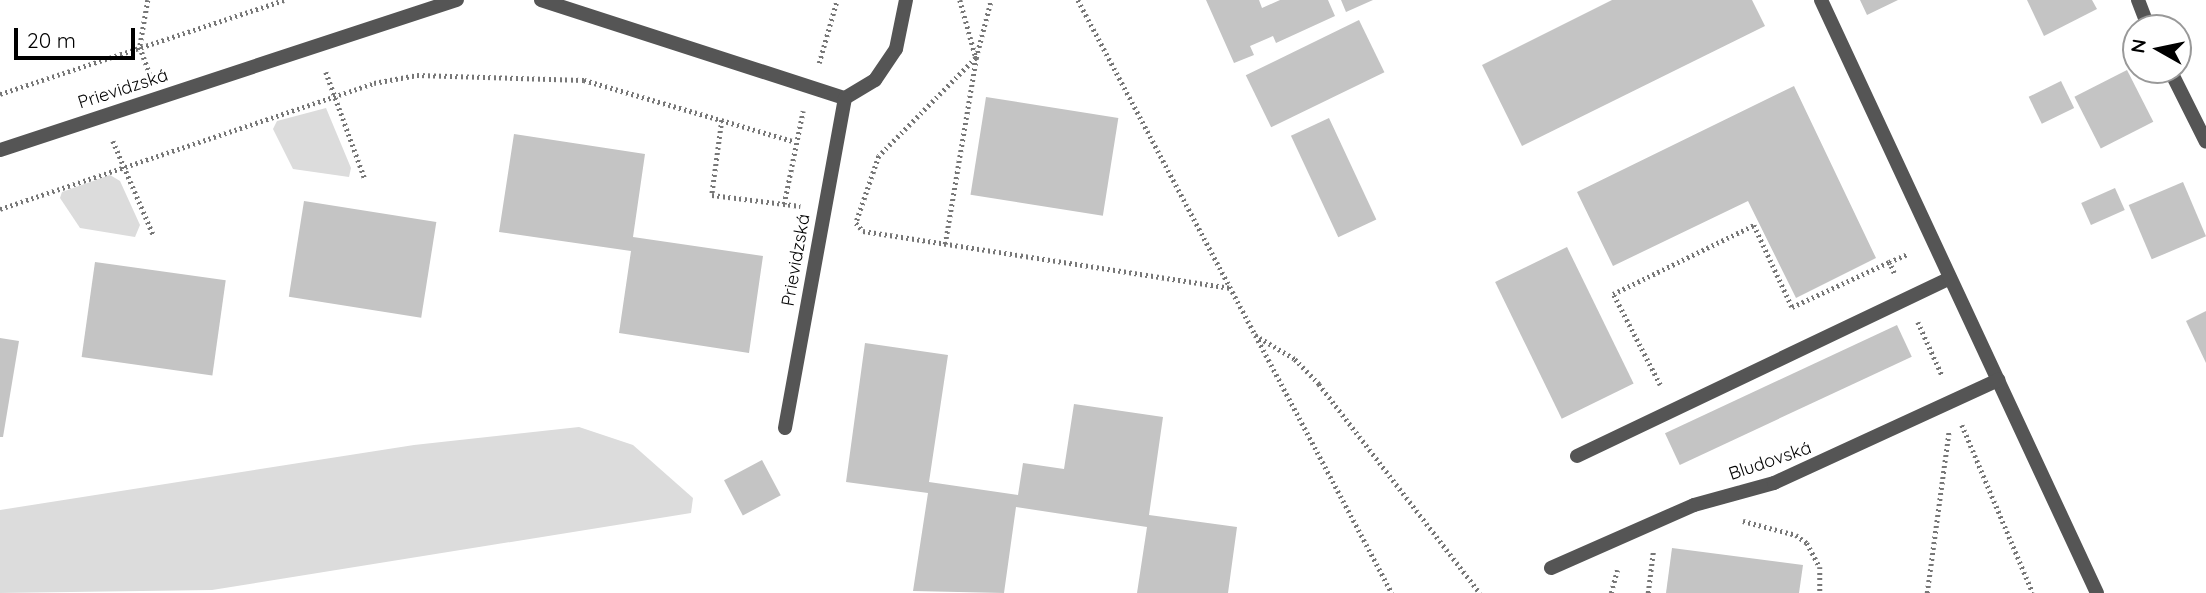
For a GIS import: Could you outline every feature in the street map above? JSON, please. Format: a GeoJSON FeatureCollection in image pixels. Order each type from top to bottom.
{"type":"FeatureCollection","features":[{"type":"Feature","properties":{"kind":"street","name":"Prievidzská"},"geometry":{"type":"LineString","coordinates":[[0,150],[457,0]]}},
{"type":"Feature","properties":{"kind":"street"},"geometry":{"type":"LineString","coordinates":[[541,0],[845,99],[875,80],[896,49],[906,0]]}},
{"type":"Feature","properties":{"kind":"street"},"geometry":{"type":"LineString","coordinates":[[1821,0],[2097,593]]}},
{"type":"Feature","properties":{"kind":"street"},"geometry":{"type":"LineString","coordinates":[[2177,84],[2206,142]]}},
{"type":"Feature","properties":{"kind":"street","name":"Prievidzská"},"geometry":{"type":"LineString","coordinates":[[785,428],[845,99]]}},
{"type":"Feature","properties":{"kind":"street"},"geometry":{"type":"LineString","coordinates":[[1577,456],[1950,278]]}},
{"type":"Feature","properties":{"kind":"street","name":"Bludovská"},"geometry":{"type":"LineString","coordinates":[[1551,568],[1694,505],[1774,483],[1897,432],[1998,380]]}},
{"type":"Feature","properties":{"kind":"path"},"geometry":{"type":"LineString","coordinates":[[148,0],[140,47],[159,97]]}},
{"type":"Feature","properties":{"kind":"path"},"geometry":{"type":"LineString","coordinates":[[0,94],[284,0]]}},
{"type":"Feature","properties":{"kind":"path"},"geometry":{"type":"LineString","coordinates":[[820,61],[837,0]]}},
{"type":"Feature","properties":{"kind":"path"},"geometry":{"type":"LineString","coordinates":[[960,0],[976,58]]}},
{"type":"Feature","properties":{"kind":"path"},"geometry":{"type":"LineString","coordinates":[[945,244],[976,58],[991,0]]}},
{"type":"Feature","properties":{"kind":"path"},"geometry":{"type":"LineString","coordinates":[[1079,0],[1392,593]]}},
{"type":"Feature","properties":{"kind":"path"},"geometry":{"type":"LineString","coordinates":[[317,48],[365,179]]}},
{"type":"Feature","properties":{"kind":"path"},"geometry":{"type":"LineString","coordinates":[[976,58],[879,156],[858,214],[863,231],[1231,288]]}},
{"type":"Feature","properties":{"kind":"path"},"geometry":{"type":"LineString","coordinates":[[0,209],[336,97],[417,75],[552,76],[584,80],[793,141]]}},
{"type":"Feature","properties":{"kind":"path"},"geometry":{"type":"LineString","coordinates":[[784,204],[793,141],[804,105]]}},
{"type":"Feature","properties":{"kind":"path"},"geometry":{"type":"LineString","coordinates":[[102,115],[154,236]]}},
{"type":"Feature","properties":{"kind":"path"},"geometry":{"type":"LineString","coordinates":[[722,120],[712,195],[858,214]]}},
{"type":"Feature","properties":{"kind":"path"},"geometry":{"type":"LineString","coordinates":[[1673,410],[1613,294],[1754,225],[1792,307],[1889,262]]}},
{"type":"Feature","properties":{"kind":"path"},"geometry":{"type":"LineString","coordinates":[[1255,334],[1295,359],[1319,384],[1480,593]]}},
{"type":"Feature","properties":{"kind":"path"},"geometry":{"type":"LineString","coordinates":[[1927,593],[1950,429]]}},
{"type":"Feature","properties":{"kind":"path"},"geometry":{"type":"LineString","coordinates":[[1735,519],[1796,535],[1807,543],[1820,567],[1819,593]]}},
{"type":"Feature","properties":{"kind":"path"},"geometry":{"type":"LineString","coordinates":[[1648,593],[1653,548]]}},
{"type":"Feature","properties":{"kind":"path"},"geometry":{"type":"LineString","coordinates":[[1611,593],[1619,564]]}},
{"type":"Feature","properties":{"kind":"shaded area"},"geometry":{"type":"Polygon","coordinates":[[[326,108],[351,168],[349,177],[293,169],[273,129],[277,121],[326,108]]]}},
{"type":"Feature","properties":{"kind":"shaded area"},"geometry":{"type":"Polygon","coordinates":[[[110,175],[120,181],[140,225],[135,237],[80,228],[60,198],[62,192],[110,175]]]}},
{"type":"Feature","properties":{"kind":"shaded area"},"geometry":{"type":"Polygon","coordinates":[[[579,427],[633,445],[693,498],[691,513],[212,590],[0,593],[0,510],[414,445],[579,427]]]}},
{"type":"Feature","properties":{"kind":"building"},"geometry":{"type":"Polygon","coordinates":[[[1206,0],[1259,0],[1262,8],[1280,0],[1328,0],[1335,16],[1276,43],[1273,36],[1250,46],[1254,55],[1234,63],[1206,0]]]}},
{"type":"Feature","properties":{"kind":"building"},"geometry":{"type":"Polygon","coordinates":[[[1341,0],[1373,0],[1346,12],[1341,0]]]}},
{"type":"Feature","properties":{"kind":"building"},"geometry":{"type":"Polygon","coordinates":[[[1612,0],[1752,0],[1765,26],[1522,146],[1482,65],[1612,0]]]}},
{"type":"Feature","properties":{"kind":"building"},"geometry":{"type":"Polygon","coordinates":[[[1860,0],[1898,0],[1867,15],[1860,0]]]}},
{"type":"Feature","properties":{"kind":"building"},"geometry":{"type":"Polygon","coordinates":[[[2027,0],[2092,0],[2097,9],[2044,36],[2027,0]]]}},
{"type":"Feature","properties":{"kind":"building"},"geometry":{"type":"Polygon","coordinates":[[[1359,20],[1384,72],[1271,127],[1246,75],[1359,20]]]}},
{"type":"Feature","properties":{"kind":"building"},"geometry":{"type":"Polygon","coordinates":[[[2122,73],[2122,84],[2134,84],[2153,122],[2101,148],[2074,97],[2122,73]]]}},
{"type":"Feature","properties":{"kind":"building"},"geometry":{"type":"Polygon","coordinates":[[[2061,81],[2074,108],[2042,124],[2029,97],[2061,81]]]}},
{"type":"Feature","properties":{"kind":"building"},"geometry":{"type":"Polygon","coordinates":[[[1794,86],[1876,258],[1796,298],[1748,201],[1613,266],[1577,192],[1794,86]]]}},
{"type":"Feature","properties":{"kind":"building"},"geometry":{"type":"Polygon","coordinates":[[[986,97],[1118,118],[1103,216],[971,195],[986,97]]]}},
{"type":"Feature","properties":{"kind":"building"},"geometry":{"type":"Polygon","coordinates":[[[1329,118],[1376,220],[1338,237],[1291,136],[1329,118]]]}},
{"type":"Feature","properties":{"kind":"building"},"geometry":{"type":"Polygon","coordinates":[[[514,134],[645,154],[633,237],[763,256],[749,353],[619,333],[631,251],[499,232],[514,134]]]}},
{"type":"Feature","properties":{"kind":"building"},"geometry":{"type":"Polygon","coordinates":[[[2183,182],[2206,236],[2152,259],[2129,205],[2183,182]]]}},
{"type":"Feature","properties":{"kind":"building"},"geometry":{"type":"Polygon","coordinates":[[[2115,188],[2125,210],[2091,225],[2081,203],[2115,188]]]}},
{"type":"Feature","properties":{"kind":"building"},"geometry":{"type":"Polygon","coordinates":[[[304,201],[436,222],[421,318],[289,297],[304,201]]]}},
{"type":"Feature","properties":{"kind":"building"},"geometry":{"type":"Polygon","coordinates":[[[1567,247],[1634,384],[1562,419],[1495,282],[1567,247]]]}},
{"type":"Feature","properties":{"kind":"building"},"geometry":{"type":"Polygon","coordinates":[[[95,262],[226,280],[212,375],[82,357],[95,262]]]}},
{"type":"Feature","properties":{"kind":"building"},"geometry":{"type":"Polygon","coordinates":[[[2206,311],[2206,363],[2186,321],[2206,311]]]}},
{"type":"Feature","properties":{"kind":"building"},"geometry":{"type":"Polygon","coordinates":[[[1897,325],[1912,357],[1680,465],[1665,433],[1897,325]]]}},
{"type":"Feature","properties":{"kind":"building"},"geometry":{"type":"Polygon","coordinates":[[[0,338],[19,341],[3,437],[0,437],[0,338]]]}},
{"type":"Feature","properties":{"kind":"building"},"geometry":{"type":"Polygon","coordinates":[[[865,343],[948,355],[929,482],[1018,495],[1023,463],[1064,469],[1074,404],[1163,417],[1149,515],[1237,527],[1228,593],[1137,593],[1147,527],[1016,507],[1004,593],[913,591],[928,493],[846,482],[865,343]]]}},
{"type":"Feature","properties":{"kind":"building"},"geometry":{"type":"Polygon","coordinates":[[[762,460],[781,495],[743,516],[724,480],[762,460]]]}},
{"type":"Feature","properties":{"kind":"building"},"geometry":{"type":"Polygon","coordinates":[[[1672,548],[1803,565],[1799,593],[1666,593],[1672,548]]]}}]}
